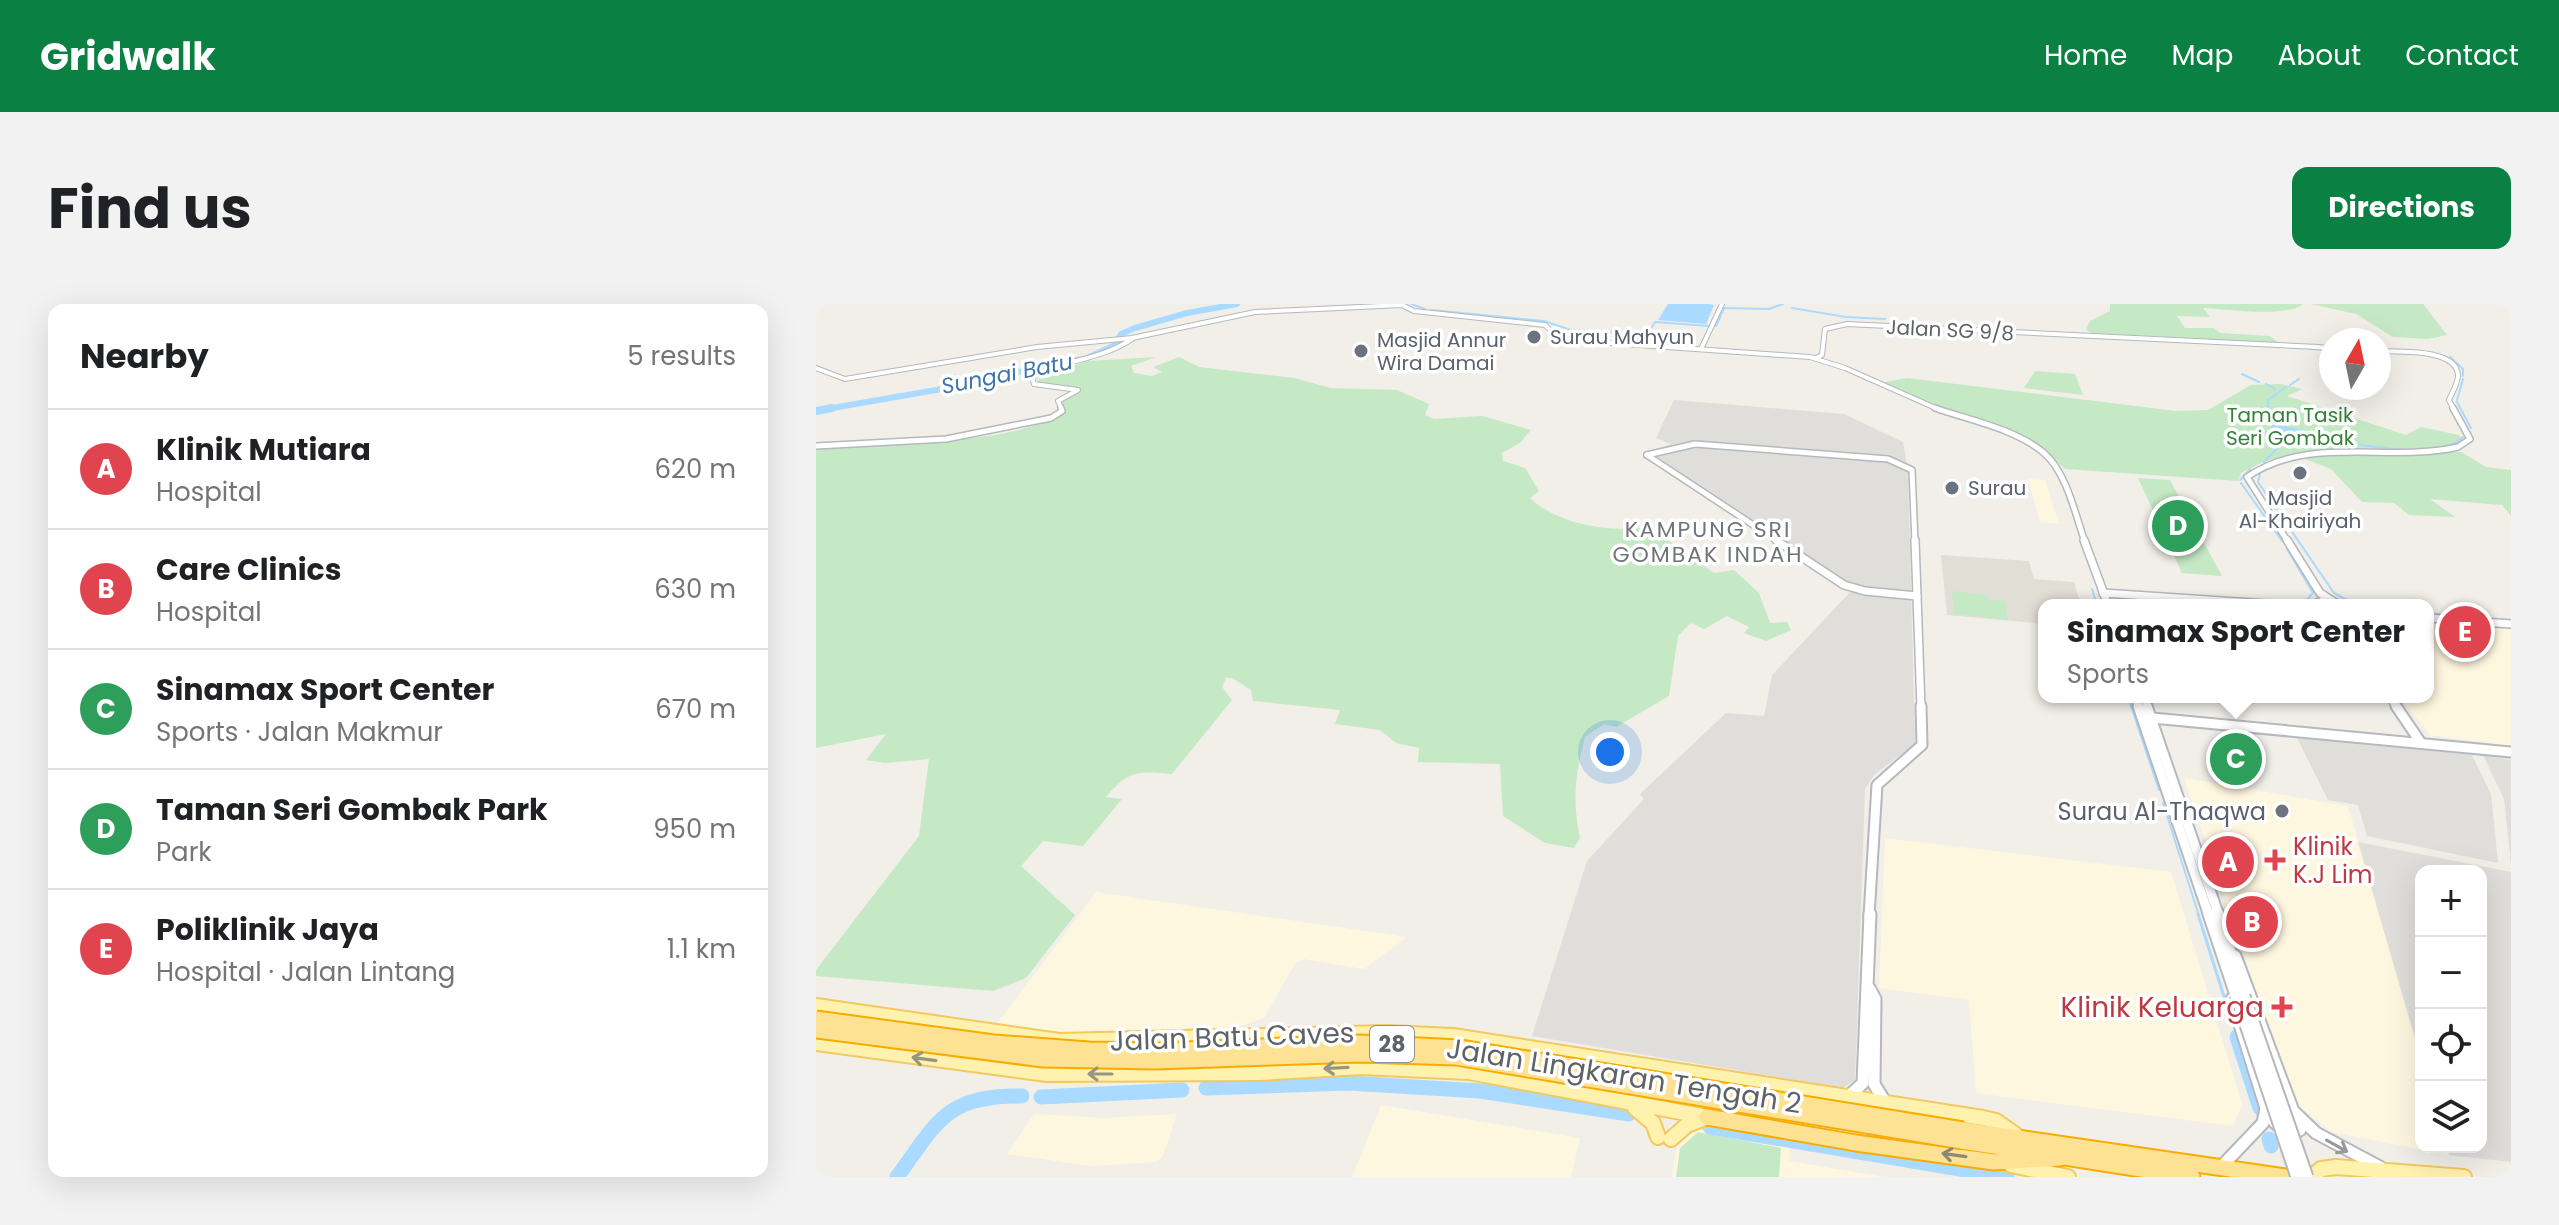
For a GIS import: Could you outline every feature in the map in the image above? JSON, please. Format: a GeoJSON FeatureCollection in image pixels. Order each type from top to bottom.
{"type":"FeatureCollection","features":[{"type":"Feature","properties":{"kind":"highway","name":"Jalan Lingkaran Tengah 2"},"geometry":{"type":"LineString","coordinates":[[816,1019],[994,1043],[1089,1050],[1160,1051],[1360,1043],[1460,1048],[1962,1136],[2060,1158],[2192,1177]]}},
{"type":"Feature","properties":{"kind":"highway","name":"Jalan Lingkaran Tengah 2"},"geometry":{"type":"LineString","coordinates":[[817,1040],[1043,1059],[1155,1061],[1361,1054],[1456,1057],[1962,1136],[2022,1139],[2285,1177]]}},
{"type":"Feature","properties":{"kind":"highway"},"geometry":{"type":"LineString","coordinates":[[1707,1117],[1856,1143],[1994,1162],[2060,1158]]}},
{"type":"Feature","properties":{"kind":"main road","name":"Jalan Batu Caves"},"geometry":{"type":"LineString","coordinates":[[816,1009],[848,1010],[1059,1041],[1387,1033],[1477,1039],[1996,1121],[2022,1139]]}},
{"type":"Feature","properties":{"kind":"main road"},"geometry":{"type":"LineString","coordinates":[[862,1050],[854,1042],[859,1031],[877,1018],[891,1016]]}},
{"type":"Feature","properties":{"kind":"main road","name":"Jalan Batu Caves"},"geometry":{"type":"LineString","coordinates":[[817,1040],[862,1050],[1047,1074],[1259,1073],[1361,1067],[1469,1072],[1707,1117]]}},
{"type":"Feature","properties":{"kind":"main road"},"geometry":{"type":"LineString","coordinates":[[1607,1100],[1619,1097],[1628,1083],[1624,1068],[1613,1060]]}},
{"type":"Feature","properties":{"kind":"main road"},"geometry":{"type":"LineString","coordinates":[[1630,1104],[1665,1138],[1707,1117]]}},
{"type":"Feature","properties":{"kind":"main road"},"geometry":{"type":"LineString","coordinates":[[1994,1162],[2068,1177]]}},
{"type":"Feature","properties":{"kind":"main road"},"geometry":{"type":"LineString","coordinates":[[2310,1177],[2321,1169],[2336,1167],[2464,1177]]}},
{"type":"Feature","properties":{"kind":"street"},"geometry":{"type":"LineString","coordinates":[[1702,347],[1722,304]]}},
{"type":"Feature","properties":{"kind":"street"},"geometry":{"type":"LineString","coordinates":[[816,368],[845,379],[1037,347],[1129,339],[1255,312],[1402,305],[1414,311],[1545,325],[1563,339],[1702,347],[1816,358],[1920,403],[2019,438],[2044,453],[2061,476],[2105,599]]}},
{"type":"Feature","properties":{"kind":"street","name":"Jalan SG 9/8"},"geometry":{"type":"LineString","coordinates":[[1816,358],[1822,355],[1825,331],[1847,324],[2319,347]]}},
{"type":"Feature","properties":{"kind":"street"},"geometry":{"type":"LineString","coordinates":[[819,446],[927,440],[985,433],[1056,416],[1062,411],[1058,401],[1077,388],[1034,384],[1032,378],[1042,372],[1103,355],[1129,339]]}},
{"type":"Feature","properties":{"kind":"street"},"geometry":{"type":"LineString","coordinates":[[2312,599],[2247,477],[2269,465],[2312,454],[2444,449],[2469,442],[2470,439],[2449,400],[2459,372],[2442,355],[2391,352]]}},
{"type":"Feature","properties":{"kind":"street"},"geometry":{"type":"LineString","coordinates":[[1864,378],[1898,396],[2015,438],[2043,456],[2059,480],[2104,599]]}},
{"type":"Feature","properties":{"kind":"street"},"geometry":{"type":"LineString","coordinates":[[1848,1096],[1863,1083],[1877,785],[1922,745],[1917,596],[1912,470],[1888,459],[1695,444],[1647,455],[1844,585],[1865,591],[1917,596]]}},
{"type":"Feature","properties":{"kind":"street"},"geometry":{"type":"LineString","coordinates":[[2104,594],[2167,599]]}},
{"type":"Feature","properties":{"kind":"street"},"geometry":{"type":"LineString","coordinates":[[2104,594],[2185,599]]}},
{"type":"Feature","properties":{"kind":"street"},"geometry":{"type":"LineString","coordinates":[[2434,618],[2511,624]]}},
{"type":"Feature","properties":{"kind":"street"},"geometry":{"type":"LineString","coordinates":[[2137,703],[2223,943],[2266,1108],[2274,1125],[2292,1132],[2300,1130],[2242,968],[2223,943]]}},
{"type":"Feature","properties":{"kind":"street"},"geometry":{"type":"LineString","coordinates":[[2147,703],[2297,1177]]}},
{"type":"Feature","properties":{"kind":"street"},"geometry":{"type":"LineString","coordinates":[[2149,703],[2174,720]]}},
{"type":"Feature","properties":{"kind":"street"},"geometry":{"type":"LineString","coordinates":[[2394,703],[2421,743]]}},
{"type":"Feature","properties":{"kind":"street"},"geometry":{"type":"LineString","coordinates":[[2142,717],[2511,752]]}},
{"type":"Feature","properties":{"kind":"street"},"geometry":{"type":"LineString","coordinates":[[2157,731],[2174,720]]}},
{"type":"Feature","properties":{"kind":"street"},"geometry":{"type":"LineString","coordinates":[[1869,987],[1875,999],[1874,1084],[1885,1102]]}},
{"type":"Feature","properties":{"kind":"street"},"geometry":{"type":"LineString","coordinates":[[2240,995],[2310,1177]]}},
{"type":"Feature","properties":{"kind":"street"},"geometry":{"type":"LineString","coordinates":[[2221,1168],[2263,1123],[2266,1108]]}},
{"type":"Feature","properties":{"kind":"street"},"geometry":{"type":"LineString","coordinates":[[2293,1111],[2316,1133],[2388,1171]]}},
{"type":"Feature","properties":{"kind":"shaded area"},"geometry":{"type":"Polygon","coordinates":[[[1674,400],[1844,414],[1903,442],[1908,469],[1915,744],[1874,775],[1865,789],[1855,1080],[1843,1088],[1532,1036],[1587,861],[1644,799],[1640,794],[1726,713],[1764,716],[1772,675],[1852,590],[1649,451],[1671,444],[1656,438],[1674,400]]]}},
{"type":"Feature","properties":{"kind":"shaded area"},"geometry":{"type":"Polygon","coordinates":[[[2028,479],[2045,480],[2059,524],[2040,522],[2028,479]]]}},
{"type":"Feature","properties":{"kind":"shaded area"},"geometry":{"type":"Polygon","coordinates":[[[1941,555],[2029,561],[2034,579],[2074,582],[2079,599],[2038,599],[2038,623],[1947,615],[1941,555]]]}},
{"type":"Feature","properties":{"kind":"shaded area"},"geometry":{"type":"Polygon","coordinates":[[[2434,624],[2511,630],[2511,746],[2430,735],[2405,703],[2434,703],[2434,624]]]}},
{"type":"Feature","properties":{"kind":"shaded area"},"geometry":{"type":"Polygon","coordinates":[[[2297,738],[2472,755],[2491,794],[2498,863],[2367,836],[2358,805],[2328,800],[2297,738]]]}},
{"type":"Feature","properties":{"kind":"shaded area"},"geometry":{"type":"Polygon","coordinates":[[[2483,755],[2511,760],[2511,865],[2504,799],[2483,755]]]}},
{"type":"Feature","properties":{"kind":"shaded area"},"geometry":{"type":"Polygon","coordinates":[[[2184,778],[2348,806],[2415,1038],[2415,1148],[2332,1132],[2294,1103],[2184,778]]]}},
{"type":"Feature","properties":{"kind":"shaded area"},"geometry":{"type":"Polygon","coordinates":[[[1885,838],[2171,872],[2242,1104],[2233,1126],[1976,1093],[1969,1000],[1879,988],[1885,838]]]}},
{"type":"Feature","properties":{"kind":"shaded area"},"geometry":{"type":"Polygon","coordinates":[[[2358,842],[2475,865],[2415,865],[2415,1038],[2358,842]]]}},
{"type":"Feature","properties":{"kind":"shaded area"},"geometry":{"type":"Polygon","coordinates":[[[2487,867],[2511,872],[2511,1162],[2449,1155],[2487,1153],[2487,867]]]}},
{"type":"Feature","properties":{"kind":"shaded area"},"geometry":{"type":"Polygon","coordinates":[[[1097,891],[1407,937],[1364,969],[1304,959],[1296,962],[1264,1018],[1232,1029],[1104,1033],[993,1029],[1097,891]]]}},
{"type":"Feature","properties":{"kind":"shaded area"},"geometry":{"type":"Polygon","coordinates":[[[1381,1105],[1580,1138],[1571,1177],[1352,1177],[1381,1105]]]}},
{"type":"Feature","properties":{"kind":"shaded area"},"geometry":{"type":"Polygon","coordinates":[[[1034,1114],[1103,1118],[1177,1114],[1163,1156],[1157,1162],[1091,1166],[1007,1154],[1034,1114]]]}},
{"type":"Feature","properties":{"kind":"shaded area"},"geometry":{"type":"Polygon","coordinates":[[[1695,1129],[1790,1146],[1789,1161],[1884,1177],[1672,1177],[1677,1144],[1695,1129]]]}},
{"type":"Feature","properties":{"kind":"green space"},"geometry":{"type":"Polygon","coordinates":[[[2110,304],[2303,304],[2270,312],[2203,308],[2210,317],[2177,316],[2185,328],[2214,328],[2220,333],[2270,336],[2279,343],[2091,333],[2086,329],[2090,321],[2110,311],[2110,304]]]}},
{"type":"Feature","properties":{"kind":"green space"},"geometry":{"type":"Polygon","coordinates":[[[2311,304],[2423,304],[2447,335],[2428,339],[2393,337],[2391,328],[2379,328],[2356,314],[2311,304]]]}},
{"type":"Feature","properties":{"kind":"green space"},"geometry":{"type":"Polygon","coordinates":[[[1156,357],[1131,366],[1134,373],[1152,376],[1162,372],[1153,367],[1179,357],[1199,367],[1294,378],[1331,388],[1397,390],[1429,404],[1425,415],[1434,419],[1482,416],[1531,430],[1520,443],[1502,453],[1503,461],[1525,468],[1539,491],[1530,498],[1555,515],[1586,525],[1618,529],[1649,527],[1714,573],[1734,570],[1759,593],[1770,623],[1787,622],[1791,630],[1766,641],[1744,633],[1749,627],[1727,616],[1704,629],[1691,623],[1678,636],[1669,696],[1616,727],[1604,724],[1585,737],[1576,788],[1580,838],[1574,848],[1545,843],[1503,816],[1500,764],[1418,762],[1419,748],[1396,743],[1380,730],[1335,724],[1340,710],[1253,701],[1251,690],[1232,678],[1226,678],[1222,687],[1232,700],[1172,774],[1142,773],[1128,777],[1106,797],[1122,799],[1083,846],[1043,841],[1021,866],[1075,915],[1026,978],[993,991],[816,976],[816,970],[919,836],[929,759],[885,763],[866,760],[886,734],[816,748],[816,448],[975,438],[1007,433],[1067,411],[1061,402],[1082,389],[1038,382],[1040,375],[1089,361],[1156,357]]]}},
{"type":"Feature","properties":{"kind":"green space"},"geometry":{"type":"Polygon","coordinates":[[[2035,371],[2075,374],[2083,395],[2024,388],[2035,371]]]}},
{"type":"Feature","properties":{"kind":"green space","name":"Taman Tasik Seri Gombak"},"geometry":{"type":"Polygon","coordinates":[[[1907,378],[2176,411],[2208,410],[2251,385],[2280,384],[2302,389],[2287,396],[2406,435],[2421,427],[2459,435],[2463,441],[2439,448],[2336,449],[2296,454],[2259,464],[2241,473],[2238,481],[2065,469],[2023,439],[2000,428],[1880,383],[1907,378]]]}},
{"type":"Feature","properties":{"kind":"green space"},"geometry":{"type":"Polygon","coordinates":[[[2461,452],[2486,467],[2511,470],[2511,516],[2502,505],[2430,499],[2455,517],[2409,515],[2394,503],[2362,502],[2331,469],[2305,459],[2335,454],[2461,452]]]}},
{"type":"Feature","properties":{"kind":"green space"},"geometry":{"type":"Polygon","coordinates":[[[2138,478],[2170,480],[2222,576],[2182,573],[2138,478]]]}},
{"type":"Feature","properties":{"kind":"green space"},"geometry":{"type":"Polygon","coordinates":[[[1952,591],[1988,595],[1989,600],[2005,601],[2008,620],[1954,614],[1952,591]]]}},
{"type":"Feature","properties":{"kind":"green space"},"geometry":{"type":"Polygon","coordinates":[[[1698,1132],[1781,1148],[1779,1177],[1676,1177],[1680,1148],[1698,1132]]]}},
{"type":"Feature","properties":{"kind":"water"},"geometry":{"type":"Polygon","coordinates":[[[1668,304],[1714,305],[1706,324],[1658,320],[1668,304]]]}},
{"type":"Feature","properties":{"kind":"water"},"geometry":{"type":"Polygon","coordinates":[[[2272,424],[2314,432],[2319,434],[2309,435],[2327,439],[2279,445],[2269,435],[2272,424]]]}},
{"type":"Feature","properties":{"kind":"waterway"},"geometry":{"type":"LineString","coordinates":[[816,306],[821,304]]}},
{"type":"Feature","properties":{"kind":"waterway","name":"Sungai Batu"},"geometry":{"type":"LineString","coordinates":[[826,409],[982,382],[1053,363],[1085,359],[1115,345],[1121,334],[1135,328],[1187,313],[1237,304]]}},
{"type":"Feature","properties":{"kind":"waterway"},"geometry":{"type":"LineString","coordinates":[[1411,304],[1425,309]]}},
{"type":"Feature","properties":{"kind":"waterway"},"geometry":{"type":"LineString","coordinates":[[1722,313],[1724,308],[1769,309],[1783,304]]}},
{"type":"Feature","properties":{"kind":"waterway"},"geometry":{"type":"LineString","coordinates":[[1792,308],[1846,317],[1885,319]]}},
{"type":"Feature","properties":{"kind":"waterway"},"geometry":{"type":"LineString","coordinates":[[1431,310],[1544,321],[1571,330],[1641,334]]}},
{"type":"Feature","properties":{"kind":"waterway"},"geometry":{"type":"LineString","coordinates":[[1716,326],[1721,315]]}},
{"type":"Feature","properties":{"kind":"waterway"},"geometry":{"type":"LineString","coordinates":[[1648,333],[1655,322],[1709,326]]}},
{"type":"Feature","properties":{"kind":"waterway"},"geometry":{"type":"LineString","coordinates":[[2450,357],[2463,369],[2463,376]]}},
{"type":"Feature","properties":{"kind":"waterway"},"geometry":{"type":"LineString","coordinates":[[2242,374],[2259,382]]}},
{"type":"Feature","properties":{"kind":"waterway"},"geometry":{"type":"LineString","coordinates":[[2290,385],[2299,379]]}},
{"type":"Feature","properties":{"kind":"waterway"},"geometry":{"type":"LineString","coordinates":[[2457,400],[2463,379]]}},
{"type":"Feature","properties":{"kind":"waterway"},"geometry":{"type":"LineString","coordinates":[[2266,384],[2275,389]]}},
{"type":"Feature","properties":{"kind":"waterway"},"geometry":{"type":"LineString","coordinates":[[2272,424],[2267,417],[2268,400],[2286,387]]}},
{"type":"Feature","properties":{"kind":"waterway"},"geometry":{"type":"LineString","coordinates":[[2457,402],[2471,428]]}},
{"type":"Feature","properties":{"kind":"waterway","name":"Sungai Batu"},"geometry":{"type":"LineString","coordinates":[[826,409],[832,408]]}},
{"type":"Feature","properties":{"kind":"waterway","name":"Sungai Batu"},"geometry":{"type":"LineString","coordinates":[[816,411],[826,409]]}},
{"type":"Feature","properties":{"kind":"waterway","name":"Sungai Batu"},"geometry":{"type":"LineString","coordinates":[[821,410],[826,409]]}},
{"type":"Feature","properties":{"kind":"waterway"},"geometry":{"type":"LineString","coordinates":[[2325,439],[2417,450],[2436,449],[2463,437]]}},
{"type":"Feature","properties":{"kind":"waterway"},"geometry":{"type":"LineString","coordinates":[[2264,462],[2280,445]]}},
{"type":"Feature","properties":{"kind":"waterway"},"geometry":{"type":"LineString","coordinates":[[2240,480],[2250,469]]}},
{"type":"Feature","properties":{"kind":"waterway"},"geometry":{"type":"LineString","coordinates":[[2260,474],[2258,482],[2334,593],[2345,599]]}},
{"type":"Feature","properties":{"kind":"waterway"},"geometry":{"type":"LineString","coordinates":[[2241,483],[2282,541]]}},
{"type":"Feature","properties":{"kind":"waterway"},"geometry":{"type":"LineString","coordinates":[[2287,549],[2313,593],[2308,599]]}},
{"type":"Feature","properties":{"kind":"waterway"},"geometry":{"type":"LineString","coordinates":[[2092,589],[2095,599]]}},
{"type":"Feature","properties":{"kind":"waterway"},"geometry":{"type":"LineString","coordinates":[[2434,614],[2439,614]]}},
{"type":"Feature","properties":{"kind":"waterway"},"geometry":{"type":"LineString","coordinates":[[2456,616],[2511,620]]}},
{"type":"Feature","properties":{"kind":"waterway"},"geometry":{"type":"LineString","coordinates":[[2130,703],[2159,790]]}},
{"type":"Feature","properties":{"kind":"waterway"},"geometry":{"type":"LineString","coordinates":[[2163,803],[2199,916]]}},
{"type":"Feature","properties":{"kind":"waterway"},"geometry":{"type":"LineString","coordinates":[[2198,914],[2231,1019]]}},
{"type":"Feature","properties":{"kind":"waterway"},"geometry":{"type":"LineString","coordinates":[[2237,1037],[2260,1108]]}},
{"type":"Feature","properties":{"kind":"waterway"},"geometry":{"type":"LineString","coordinates":[[1206,1088],[1349,1083],[1480,1091],[1629,1114]]}},
{"type":"Feature","properties":{"kind":"waterway"},"geometry":{"type":"LineString","coordinates":[[1041,1097],[1182,1090]]}},
{"type":"Feature","properties":{"kind":"waterway"},"geometry":{"type":"LineString","coordinates":[[897,1177],[946,1115],[976,1100],[1022,1096]]}},
{"type":"Feature","properties":{"kind":"waterway"},"geometry":{"type":"LineString","coordinates":[[1710,1127],[2007,1177]]}},
{"type":"Feature","properties":{"kind":"waterway"},"geometry":{"type":"LineString","coordinates":[[2269,1139],[2271,1146]]}},
{"type":"Feature","properties":{"kind":"place","name":"Surau Mahyun"},"geometry":{"type":"Point","coordinates":[1534,337]}},
{"type":"Feature","properties":{"kind":"place","name":"Masjid Annur Wira Damai"},"geometry":{"type":"Point","coordinates":[1361,351]}},
{"type":"Feature","properties":{"kind":"place","name":"Masjid Al-Khairiyah"},"geometry":{"type":"Point","coordinates":[2300,473]}},
{"type":"Feature","properties":{"kind":"place","name":"Surau"},"geometry":{"type":"Point","coordinates":[1952,488]}},
{"type":"Feature","properties":{"kind":"place","name":"Taman Seri Gombak Park"},"geometry":{"type":"Point","coordinates":[2178,526]}},
{"type":"Feature","properties":{"kind":"place","name":"Poliklinik Jaya"},"geometry":{"type":"Point","coordinates":[2465,632]}},
{"type":"Feature","properties":{"kind":"place","name":"Sinamax Sport Center"},"geometry":{"type":"Point","coordinates":[2236,759]}},
{"type":"Feature","properties":{"kind":"place","name":"Surau Al-Thaqwa"},"geometry":{"type":"Point","coordinates":[2282,811]}},
{"type":"Feature","properties":{"kind":"place","name":"Klinik K.J Lim"},"geometry":{"type":"Point","coordinates":[2275,860]}},
{"type":"Feature","properties":{"kind":"place","name":"Klinik Mutiara"},"geometry":{"type":"Point","coordinates":[2228,862]}},
{"type":"Feature","properties":{"kind":"place","name":"Care Clinics"},"geometry":{"type":"Point","coordinates":[2252,922]}},
{"type":"Feature","properties":{"kind":"place","name":"Klinik Keluarga"},"geometry":{"type":"Point","coordinates":[2282,1007]}},
{"type":"Feature","properties":{"kind":"district","name":"KAMPUNG SRI GOMBAK INDAH"},"geometry":{"type":"Point","coordinates":[1708,542]}}]}
